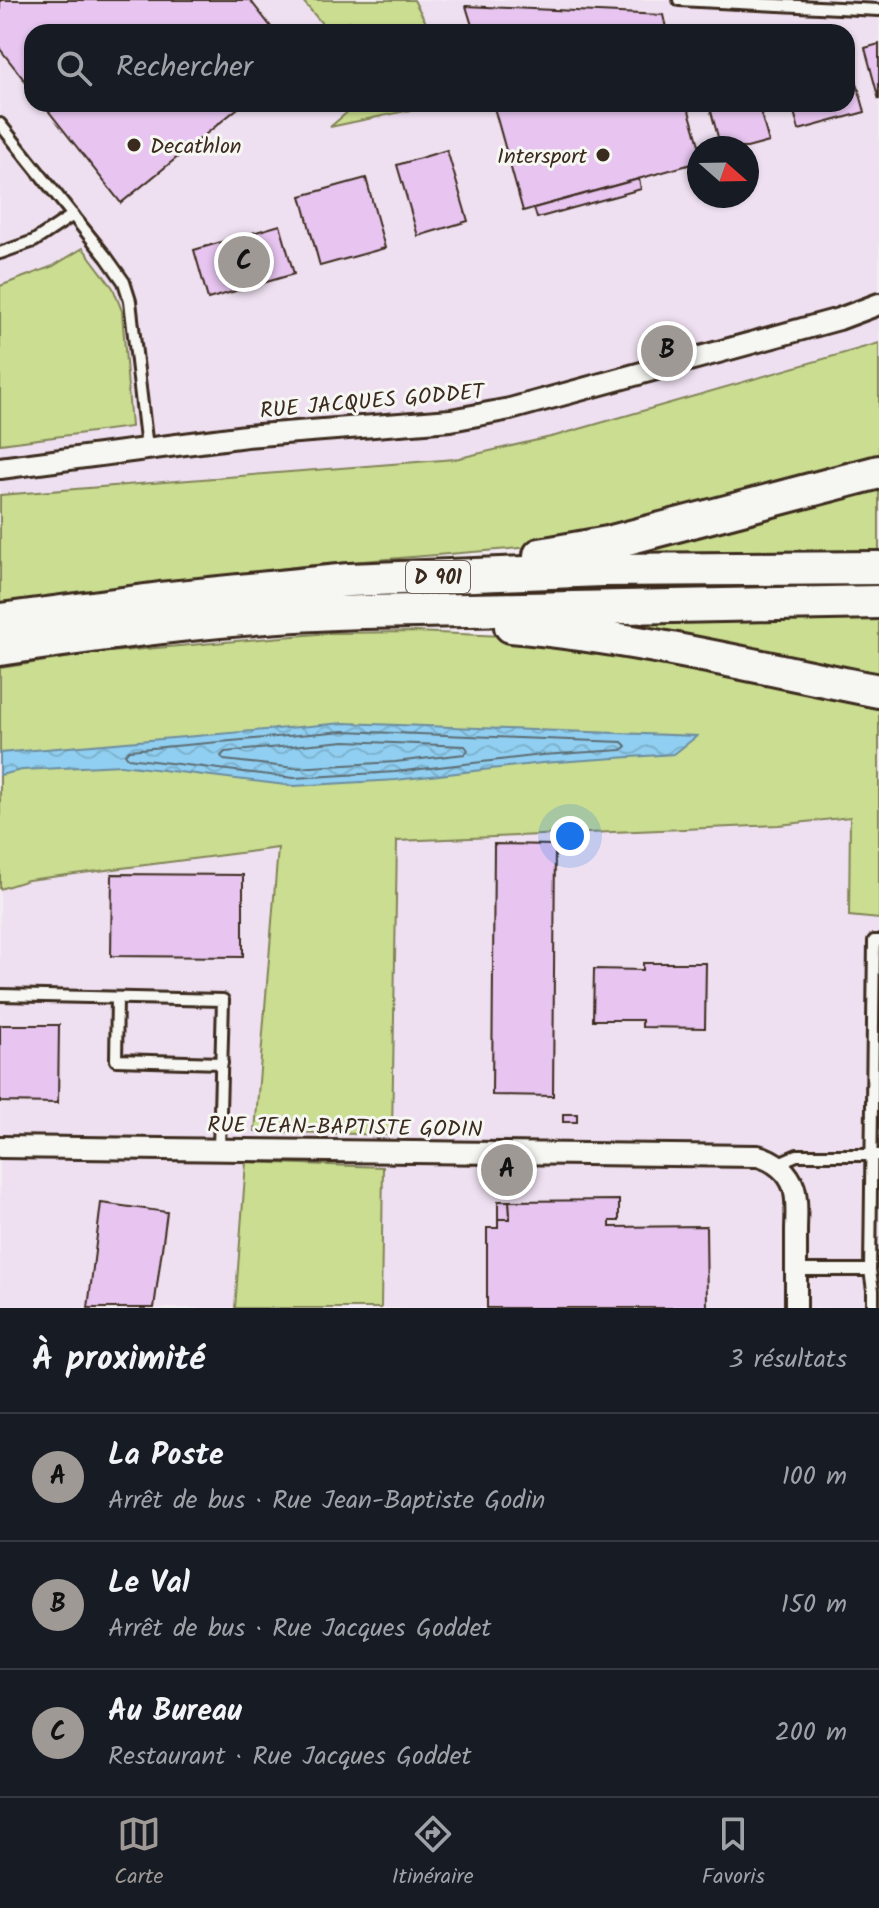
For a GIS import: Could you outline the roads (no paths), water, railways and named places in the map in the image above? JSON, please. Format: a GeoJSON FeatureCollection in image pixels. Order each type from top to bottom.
{"type":"FeatureCollection","features":[{"type":"Feature","properties":{"kind":"main road"},"geometry":{"type":"LineString","coordinates":[[349,580],[409,569],[581,549],[879,472]]}},
{"type":"Feature","properties":{"kind":"main road","name":"D 901"},"geometry":{"type":"LineString","coordinates":[[0,620],[160,599],[349,580],[602,570],[879,568]]}},
{"type":"Feature","properties":{"kind":"main road","name":"D 901"},"geometry":{"type":"LineString","coordinates":[[0,649],[244,618],[364,612],[879,602]]}},
{"type":"Feature","properties":{"kind":"main road"},"geometry":{"type":"LineString","coordinates":[[364,612],[583,635],[879,691]]}},
{"type":"Feature","properties":{"kind":"street","name":"RUE JACQUES GODDET"},"geometry":{"type":"LineString","coordinates":[[0,468],[269,433],[428,422],[491,414],[839,319],[879,304]]}},
{"type":"Feature","properties":{"kind":"street","name":"RUE JEAN-BAPTISTE GODIN"},"geometry":{"type":"LineString","coordinates":[[0,1147],[750,1155],[776,1164]]}},
{"type":"Feature","properties":{"kind":"street"},"geometry":{"type":"LineString","coordinates":[[776,1164],[789,1178],[796,1196],[796,1308]]}},
{"type":"Feature","properties":{"kind":"lane"},"geometry":{"type":"LineString","coordinates":[[679,0],[879,10]]}},
{"type":"Feature","properties":{"kind":"lane"},"geometry":{"type":"LineString","coordinates":[[0,124],[107,258],[127,291],[147,448]]}},
{"type":"Feature","properties":{"kind":"lane"},"geometry":{"type":"LineString","coordinates":[[0,253],[34,241],[73,215]]}},
{"type":"Feature","properties":{"kind":"lane"},"geometry":{"type":"LineString","coordinates":[[873,1308],[876,1290],[870,1270],[875,1155],[874,941],[879,941]]}},
{"type":"Feature","properties":{"kind":"lane"},"geometry":{"type":"LineString","coordinates":[[0,995],[223,1000],[219,1149]]}},
{"type":"Feature","properties":{"kind":"lane"},"geometry":{"type":"LineString","coordinates":[[117,998],[116,1060],[222,1063]]}},
{"type":"Feature","properties":{"kind":"lane"},"geometry":{"type":"LineString","coordinates":[[776,1164],[797,1155],[875,1155]]}},
{"type":"Feature","properties":{"kind":"lane"},"geometry":{"type":"LineString","coordinates":[[796,1270],[870,1270]]}},
{"type":"Feature","properties":{"kind":"water"},"geometry":{"type":"Polygon","coordinates":[[[344,723],[697,736],[674,754],[542,763],[396,780],[294,786],[121,765],[22,770],[0,775],[0,753],[344,723]]]}},
{"type":"Feature","properties":{"kind":"place","name":"Decathlon"},"geometry":{"type":"Point","coordinates":[134,145]}},
{"type":"Feature","properties":{"kind":"place","name":"Intersport"},"geometry":{"type":"Point","coordinates":[603,155]}},
{"type":"Feature","properties":{"kind":"place","name":"Au Bureau"},"geometry":{"type":"Point","coordinates":[244,262]}},
{"type":"Feature","properties":{"kind":"place","name":"Le Val"},"geometry":{"type":"Point","coordinates":[667,351]}},
{"type":"Feature","properties":{"kind":"place","name":"La Poste"},"geometry":{"type":"Point","coordinates":[507,1170]}}]}
